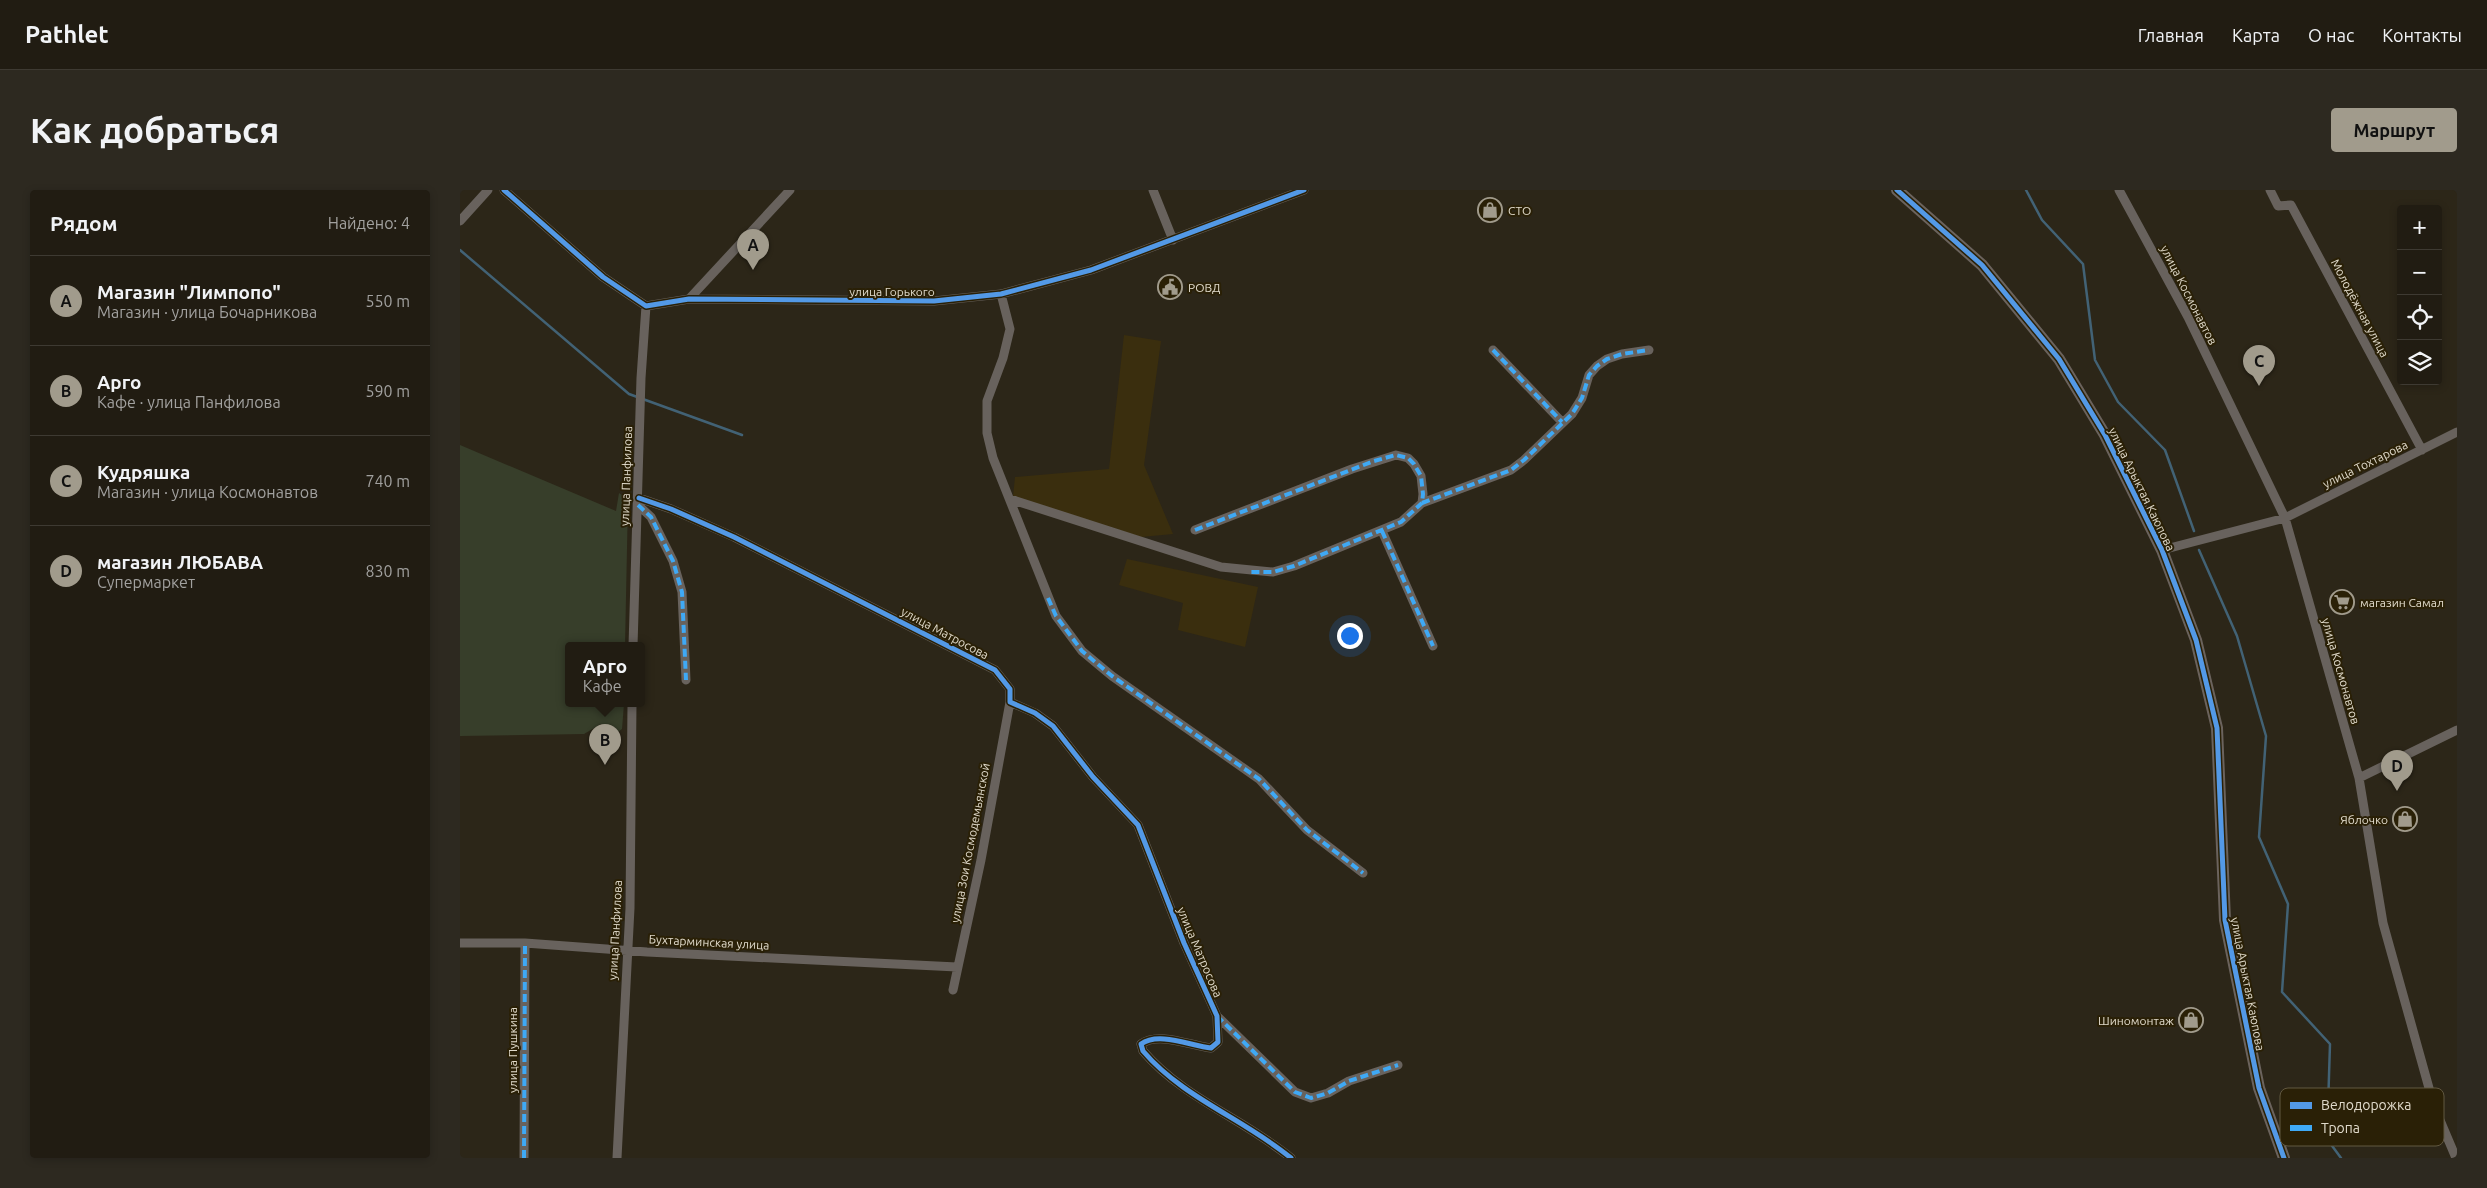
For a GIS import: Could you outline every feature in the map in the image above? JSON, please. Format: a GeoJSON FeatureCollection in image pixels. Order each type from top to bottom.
{"type":"FeatureCollection","features":[{"type":"Feature","properties":{"kind":"street"},"geometry":{"type":"LineString","coordinates":[[460,221],[488,190]]}},
{"type":"Feature","properties":{"kind":"street"},"geometry":{"type":"LineString","coordinates":[[504,190],[603,276],[646,306]]}},
{"type":"Feature","properties":{"kind":"street"},"geometry":{"type":"LineString","coordinates":[[688,299],[790,190]]}},
{"type":"Feature","properties":{"kind":"street"},"geometry":{"type":"LineString","coordinates":[[1153,190],[1173,240]]}},
{"type":"Feature","properties":{"kind":"street","name":"улица Горького"},"geometry":{"type":"LineString","coordinates":[[646,306],[688,299],[934,301],[1001,294],[1039,286],[1091,270],[1304,190]]}},
{"type":"Feature","properties":{"kind":"street","name":"улица Арыктая Каюпова"},"geometry":{"type":"LineString","coordinates":[[1897,190],[1982,266],[2059,359],[2105,435],[2162,550],[2196,640],[2217,728],[2225,920],[2259,1088],[2284,1158]]}},
{"type":"Feature","properties":{"kind":"street","name":"улица Космонавтов"},"geometry":{"type":"LineString","coordinates":[[2119,190],[2188,318],[2285,518],[2359,778],[2382,923],[2429,1088]]}},
{"type":"Feature","properties":{"kind":"street","name":"Молодёжная улица"},"geometry":{"type":"LineString","coordinates":[[2270,190],[2278,206],[2291,205],[2422,450]]}},
{"type":"Feature","properties":{"kind":"street"},"geometry":{"type":"LineString","coordinates":[[1001,294],[1010,329],[987,402],[986,415],[993,458],[1056,616],[1082,651],[1112,676],[1259,779],[1307,830],[1363,874]]}},
{"type":"Feature","properties":{"kind":"street","name":"улица Панфилова"},"geometry":{"type":"LineString","coordinates":[[633,642],[641,378],[646,306]]}},
{"type":"Feature","properties":{"kind":"street"},"geometry":{"type":"LineString","coordinates":[[1493,350],[1562,422]]}},
{"type":"Feature","properties":{"kind":"street"},"geometry":{"type":"LineString","coordinates":[[1010,499],[1221,567],[1251,572],[1273,572],[1294,566],[1382,531],[1401,522],[1422,502],[1511,470],[1572,414],[1582,398],[1590,375],[1597,366],[1606,359],[1622,354],[1649,350]]}},
{"type":"Feature","properties":{"kind":"street","name":"улица Тохтарова"},"geometry":{"type":"LineString","coordinates":[[2162,550],[2285,518],[2457,432]]}},
{"type":"Feature","properties":{"kind":"street"},"geometry":{"type":"LineString","coordinates":[[1196,530],[1352,469],[1396,455],[1408,458],[1421,476],[1422,502]]}},
{"type":"Feature","properties":{"kind":"street"},"geometry":{"type":"LineString","coordinates":[[638,502],[651,517],[676,568],[682,592],[686,680]]}},
{"type":"Feature","properties":{"kind":"street","name":"улица Матросова"},"geometry":{"type":"LineString","coordinates":[[638,502],[671,509],[734,538],[995,670],[1010,689],[1010,702],[1017,707],[1035,713],[1053,726],[1093,777],[1138,825],[1184,943],[1217,1016]]}},
{"type":"Feature","properties":{"kind":"street"},"geometry":{"type":"LineString","coordinates":[[1382,531],[1433,646]]}},
{"type":"Feature","properties":{"kind":"street","name":"улица Зои Космодемьянской"},"geometry":{"type":"LineString","coordinates":[[953,990],[981,860],[1010,702]]}},
{"type":"Feature","properties":{"kind":"street","name":"улица Панфилова"},"geometry":{"type":"LineString","coordinates":[[617,1158],[630,908],[632,707]]}},
{"type":"Feature","properties":{"kind":"street"},"geometry":{"type":"LineString","coordinates":[[2359,778],[2457,730]]}},
{"type":"Feature","properties":{"kind":"street","name":"Бухтарминская улица"},"geometry":{"type":"LineString","coordinates":[[460,943],[525,943],[957,967]]}},
{"type":"Feature","properties":{"kind":"street","name":"улица Пушкина"},"geometry":{"type":"LineString","coordinates":[[524,1158],[525,943]]}},
{"type":"Feature","properties":{"kind":"street"},"geometry":{"type":"LineString","coordinates":[[1217,1016],[1295,1092],[1311,1098],[1328,1093],[1349,1081],[1398,1066]]}},
{"type":"Feature","properties":{"kind":"street"},"geometry":{"type":"LineString","coordinates":[[1217,1016],[1218,1042],[1211,1048],[1169,1040],[1147,1040],[1141,1044],[1143,1051],[1177,1084],[1235,1118],[1291,1158]]}},
{"type":"Feature","properties":{"kind":"street","name":"улица Космонавтов"},"geometry":{"type":"LineString","coordinates":[[2444,1130],[2456,1158]]}},
{"type":"Feature","properties":{"kind":"shaded area"},"geometry":{"type":"Polygon","coordinates":[[[1124,335],[1161,341],[1144,465],[1173,534],[1141,537],[1013,497],[1015,477],[1109,469],[1124,335]]]}},
{"type":"Feature","properties":{"kind":"shaded area"},"geometry":{"type":"Polygon","coordinates":[[[1127,559],[1258,587],[1245,647],[1178,630],[1183,603],[1119,585],[1127,559]]]}},
{"type":"Feature","properties":{"kind":"green space"},"geometry":{"type":"Polygon","coordinates":[[[460,445],[616,511],[619,493],[628,500],[625,642],[565,642],[565,707],[624,707],[622,729],[615,734],[611,729],[601,724],[584,734],[460,736],[460,445]]]}},
{"type":"Feature","properties":{"kind":"waterway"},"geometry":{"type":"LineString","coordinates":[[2026,190],[2042,220],[2083,264],[2095,360],[2118,402],[2165,450],[2194,531]]}},
{"type":"Feature","properties":{"kind":"waterway"},"geometry":{"type":"LineString","coordinates":[[460,250],[629,394],[742,435]]}},
{"type":"Feature","properties":{"kind":"waterway"},"geometry":{"type":"LineString","coordinates":[[2199,550],[2237,636],[2266,736],[2259,837],[2288,904],[2282,992],[2330,1044],[2329,1088]]}},
{"type":"Feature","properties":{"kind":"waterway"},"geometry":{"type":"LineString","coordinates":[[2332,1146],[2341,1158]]}},
{"type":"Feature","properties":{"kind":"marked path"},"geometry":{"type":"LineString","coordinates":[[1493,350],[1562,422]]}},
{"type":"Feature","properties":{"kind":"marked path"},"geometry":{"type":"LineString","coordinates":[[1422,503],[1511,470],[1572,414],[1582,398],[1589,375],[1597,366],[1607,359],[1622,354],[1649,350]]}},
{"type":"Feature","properties":{"kind":"marked path"},"geometry":{"type":"LineString","coordinates":[[1195,530],[1374,461],[1396,455],[1408,458],[1414,464],[1421,476],[1422,503],[1401,522],[1294,566],[1273,572],[1251,572]]}},
{"type":"Feature","properties":{"kind":"marked path"},"geometry":{"type":"LineString","coordinates":[[638,505],[651,517],[673,561],[682,592],[686,680]]}},
{"type":"Feature","properties":{"kind":"marked path"},"geometry":{"type":"LineString","coordinates":[[1382,531],[1433,646]]}},
{"type":"Feature","properties":{"kind":"marked path"},"geometry":{"type":"LineString","coordinates":[[1048,598],[1056,616],[1082,651],[1112,676],[1259,779],[1307,830],[1363,873]]}},
{"type":"Feature","properties":{"kind":"marked path"},"geometry":{"type":"LineString","coordinates":[[524,1158],[525,943]]}},
{"type":"Feature","properties":{"kind":"marked path"},"geometry":{"type":"LineString","coordinates":[[1217,1016],[1295,1092],[1311,1098],[1328,1093],[1349,1081],[1398,1065]]}},
{"type":"Feature","properties":{"kind":"cycle path"},"geometry":{"type":"LineString","coordinates":[[504,190],[603,277],[646,306],[689,299],[934,301],[1001,294],[1091,270],[1304,190]]}},
{"type":"Feature","properties":{"kind":"cycle path"},"geometry":{"type":"LineString","coordinates":[[1897,190],[1982,265],[2059,359],[2105,435],[2162,550],[2196,640],[2217,728],[2225,920],[2259,1088],[2284,1158]]}},
{"type":"Feature","properties":{"kind":"cycle path"},"geometry":{"type":"LineString","coordinates":[[639,498],[671,509],[734,537],[995,670],[1010,689],[1010,702],[1035,713],[1053,726],[1093,777],[1138,825],[1184,943],[1217,1016],[1218,1042],[1211,1048],[1175,1040],[1157,1039],[1148,1040],[1141,1044],[1143,1051],[1176,1082],[1254,1131],[1291,1158]]}},
{"type":"Feature","properties":{"kind":"place","name":"СТО"},"geometry":{"type":"Point","coordinates":[1490,210]}},
{"type":"Feature","properties":{"kind":"place","name":"Магазин \"Лимпопо\""},"geometry":{"type":"Point","coordinates":[753,270]}},
{"type":"Feature","properties":{"kind":"place","name":"РОВД"},"geometry":{"type":"Point","coordinates":[1170,287]}},
{"type":"Feature","properties":{"kind":"place","name":"Кудряшка"},"geometry":{"type":"Point","coordinates":[2259,386]}},
{"type":"Feature","properties":{"kind":"place","name":"магазин Самал"},"geometry":{"type":"Point","coordinates":[2342,602]}},
{"type":"Feature","properties":{"kind":"place","name":"Арго"},"geometry":{"type":"Point","coordinates":[605,765]}},
{"type":"Feature","properties":{"kind":"place","name":"магазин ЛЮБАВА"},"geometry":{"type":"Point","coordinates":[2397,791]}},
{"type":"Feature","properties":{"kind":"place","name":"Яблочко"},"geometry":{"type":"Point","coordinates":[2405,819]}},
{"type":"Feature","properties":{"kind":"place","name":"Шиномонтаж"},"geometry":{"type":"Point","coordinates":[2191,1020]}}]}
